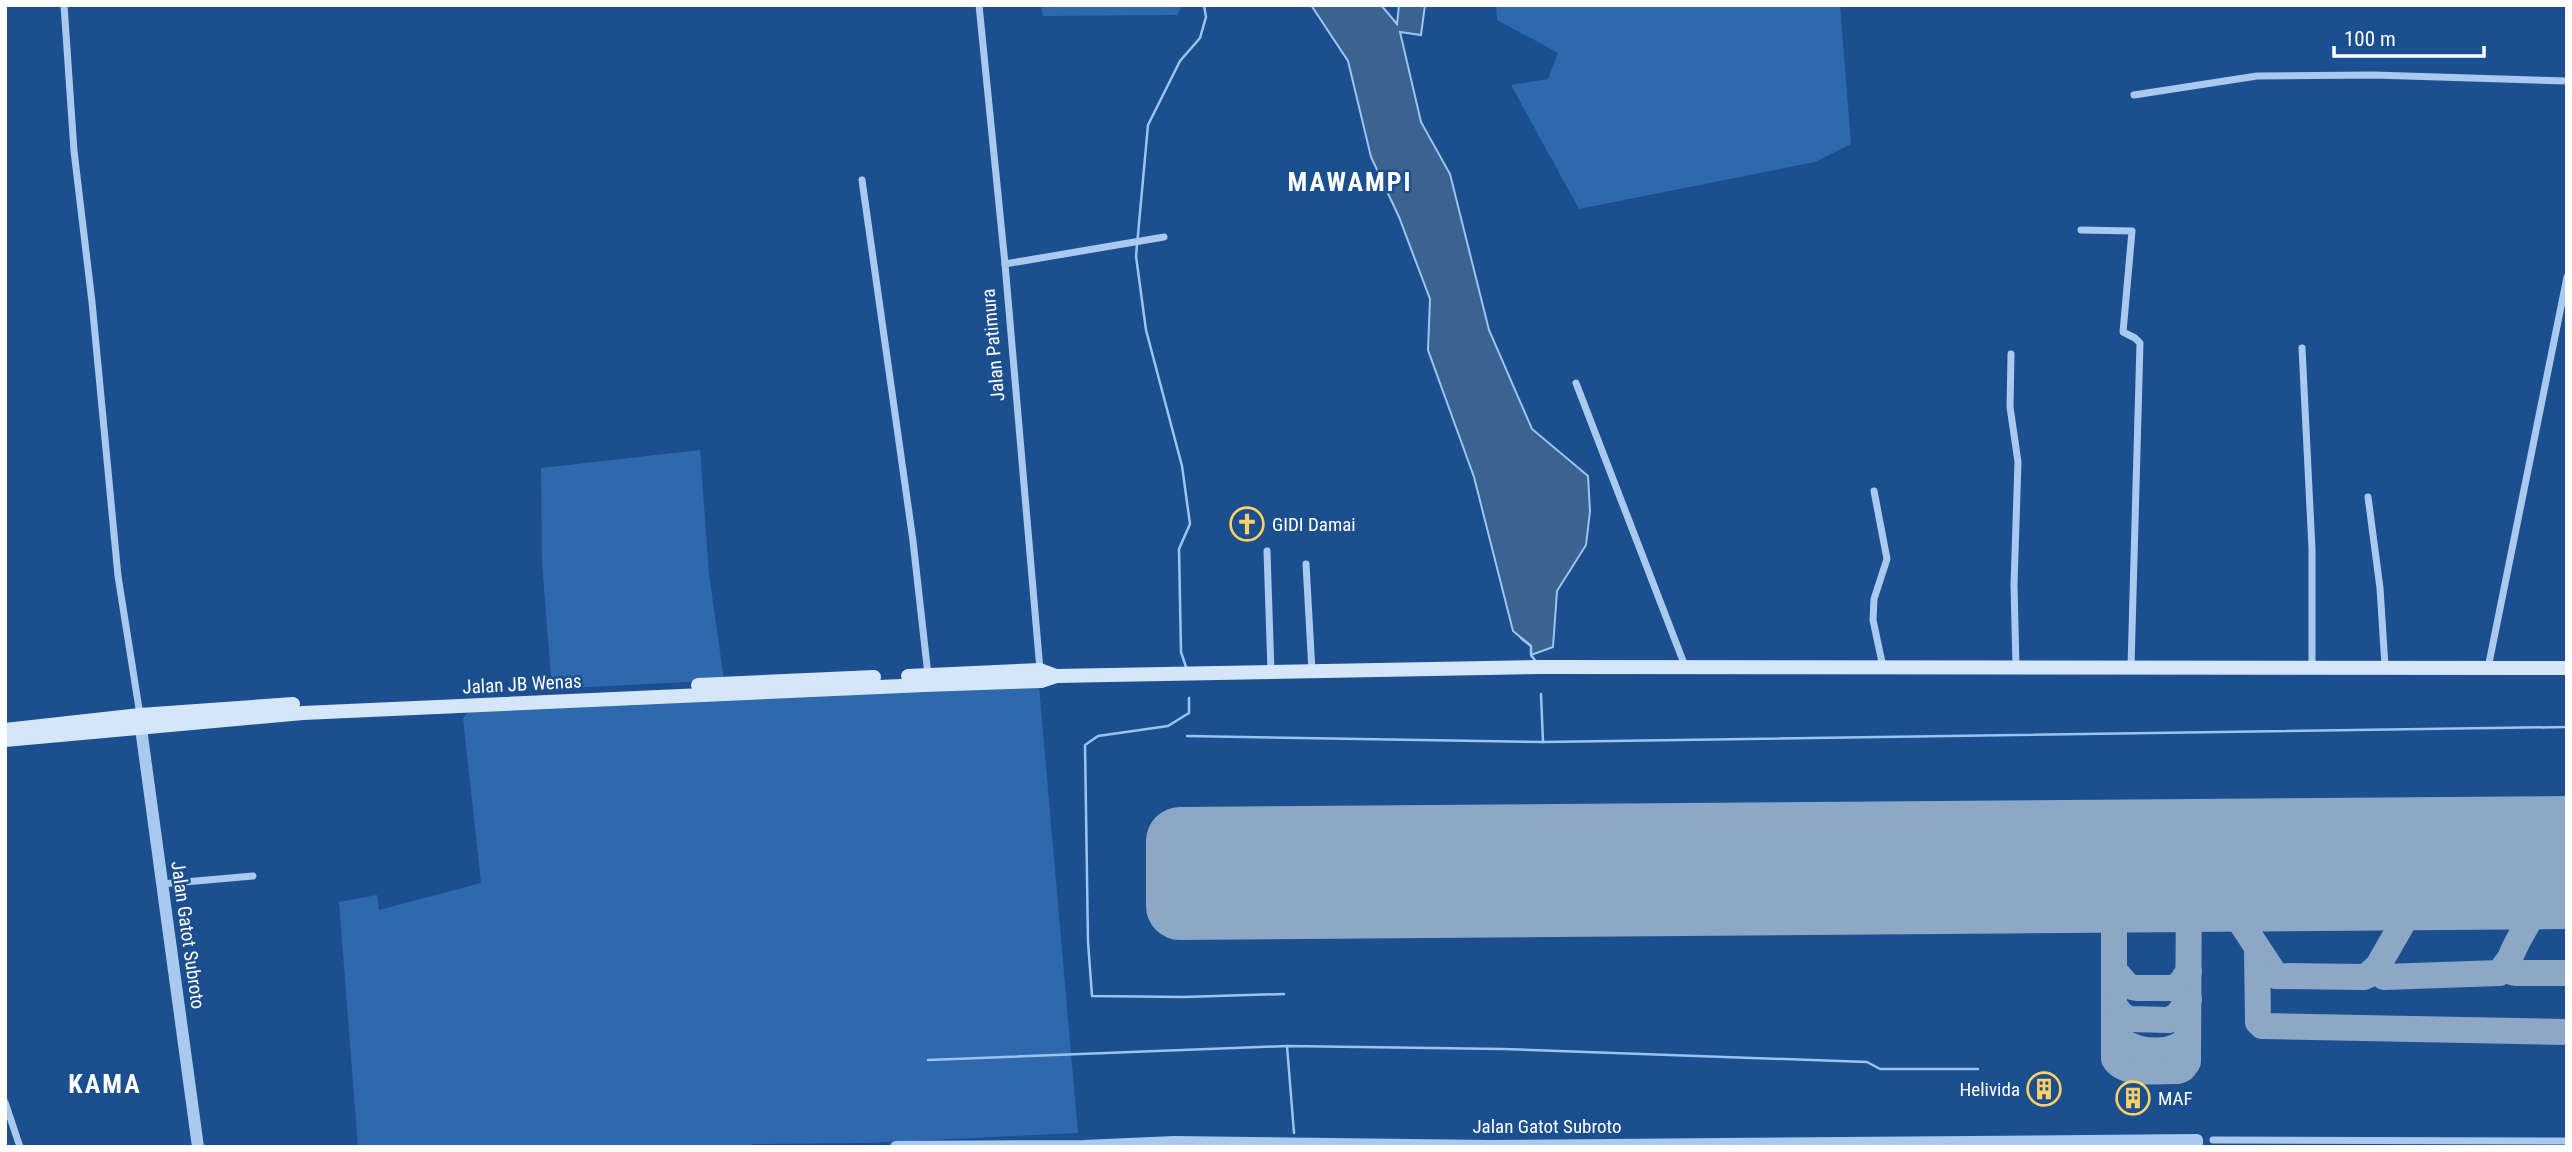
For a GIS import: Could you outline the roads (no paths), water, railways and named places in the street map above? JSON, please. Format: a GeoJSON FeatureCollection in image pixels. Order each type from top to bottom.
{"type":"FeatureCollection","features":[{"type":"Feature","properties":{"kind":"main road"},"geometry":{"type":"LineString","coordinates":[[1041,676],[1685,667],[2567,668]]}},
{"type":"Feature","properties":{"kind":"main road","name":"Jalan JB Wenas"},"geometry":{"type":"LineString","coordinates":[[715,690],[928,675],[1041,676]]}},
{"type":"Feature","properties":{"kind":"main road","name":"Jalan JB Wenas"},"geometry":{"type":"LineString","coordinates":[[5,730],[303,713],[399,704],[1041,676]]}},
{"type":"Feature","properties":{"kind":"main road","name":"Jalan JB Wenas"},"geometry":{"type":"LineString","coordinates":[[5,740],[140,721]]}},
{"type":"Feature","properties":{"kind":"street"},"geometry":{"type":"LineString","coordinates":[[64,5],[74,151],[92,302],[117,576],[140,721]]}},
{"type":"Feature","properties":{"kind":"street","name":"Jalan Patimura"},"geometry":{"type":"LineString","coordinates":[[979,5],[1041,676]]}},
{"type":"Feature","properties":{"kind":"street"},"geometry":{"type":"LineString","coordinates":[[2134,94],[2257,76],[2374,75],[2567,81]]}},
{"type":"Feature","properties":{"kind":"street"},"geometry":{"type":"LineString","coordinates":[[862,180],[914,541],[928,675]]}},
{"type":"Feature","properties":{"kind":"street"},"geometry":{"type":"LineString","coordinates":[[2081,230],[2132,231],[2123,332],[2140,343],[2131,667]]}},
{"type":"Feature","properties":{"kind":"street"},"geometry":{"type":"LineString","coordinates":[[1005,264],[1164,237]]}},
{"type":"Feature","properties":{"kind":"street"},"geometry":{"type":"LineString","coordinates":[[2488,668],[2567,277]]}},
{"type":"Feature","properties":{"kind":"street"},"geometry":{"type":"LineString","coordinates":[[2302,348],[2312,549],[2312,666]]}},
{"type":"Feature","properties":{"kind":"street"},"geometry":{"type":"LineString","coordinates":[[2011,354],[2010,407],[2018,462],[2014,585],[2016,667]]}},
{"type":"Feature","properties":{"kind":"street"},"geometry":{"type":"LineString","coordinates":[[1576,383],[1685,667]]}},
{"type":"Feature","properties":{"kind":"street"},"geometry":{"type":"LineString","coordinates":[[1874,491],[1887,559],[1874,599],[1873,621],[1883,667]]}},
{"type":"Feature","properties":{"kind":"street"},"geometry":{"type":"LineString","coordinates":[[2368,497],[2379,576],[2385,666]]}},
{"type":"Feature","properties":{"kind":"street"},"geometry":{"type":"LineString","coordinates":[[1267,551],[1271,673]]}},
{"type":"Feature","properties":{"kind":"street"},"geometry":{"type":"LineString","coordinates":[[1306,564],[1312,671]]}},
{"type":"Feature","properties":{"kind":"street","name":"Jalan Gatot Subroto"},"geometry":{"type":"LineString","coordinates":[[140,721],[198,1147]]}},
{"type":"Feature","properties":{"kind":"street"},"geometry":{"type":"LineString","coordinates":[[161,884],[253,876]]}},
{"type":"Feature","properties":{"kind":"street"},"geometry":{"type":"LineString","coordinates":[[5,1102],[20,1147]]}},
{"type":"Feature","properties":{"kind":"street"},"geometry":{"type":"LineString","coordinates":[[2213,1140],[2427,1144],[2567,1141]]}},
{"type":"Feature","properties":{"kind":"street","name":"Jalan Gatot Subroto"},"geometry":{"type":"LineString","coordinates":[[896,1147],[1084,1146],[1174,1142],[1490,1146],[2197,1143]]}},
{"type":"Feature","properties":{"kind":"waterway"},"geometry":{"type":"LineString","coordinates":[[1186,667],[1181,652],[1179,549],[1190,524],[1182,466],[1146,330],[1136,256],[1148,125],[1180,61],[1200,38],[1206,17],[1204,5]]}},
{"type":"Feature","properties":{"kind":"waterway"},"geometry":{"type":"LineString","coordinates":[[1521,638],[1531,646],[1531,655],[1537,663]]}},
{"type":"Feature","properties":{"kind":"waterway"},"geometry":{"type":"LineString","coordinates":[[1541,694],[1543,742]]}},
{"type":"Feature","properties":{"kind":"waterway"},"geometry":{"type":"LineString","coordinates":[[1189,698],[1189,713],[1168,726],[1098,736],[1085,745],[1088,942],[1092,996],[1284,994]]}},
{"type":"Feature","properties":{"kind":"waterway"},"geometry":{"type":"LineString","coordinates":[[1187,736],[1543,742],[2567,727]]}},
{"type":"Feature","properties":{"kind":"waterway"},"geometry":{"type":"LineString","coordinates":[[1287,1046],[1294,1133]]}},
{"type":"Feature","properties":{"kind":"waterway"},"geometry":{"type":"LineString","coordinates":[[928,1060],[1287,1046],[1503,1049],[1867,1062],[1880,1069],[1978,1069]]}},
{"type":"Feature","properties":{"kind":"place","name":"GIDI Damai"},"geometry":{"type":"Point","coordinates":[1247,524]}},
{"type":"Feature","properties":{"kind":"place","name":"Helivida"},"geometry":{"type":"Point","coordinates":[2044,1089]}},
{"type":"Feature","properties":{"kind":"place","name":"MAF"},"geometry":{"type":"Point","coordinates":[2133,1098]}},
{"type":"Feature","properties":{"kind":"district","name":"MAWAMPI"},"geometry":{"type":"Point","coordinates":[1350,182]}},
{"type":"Feature","properties":{"kind":"district","name":"KAMA"},"geometry":{"type":"Point","coordinates":[105,1084]}}]}
